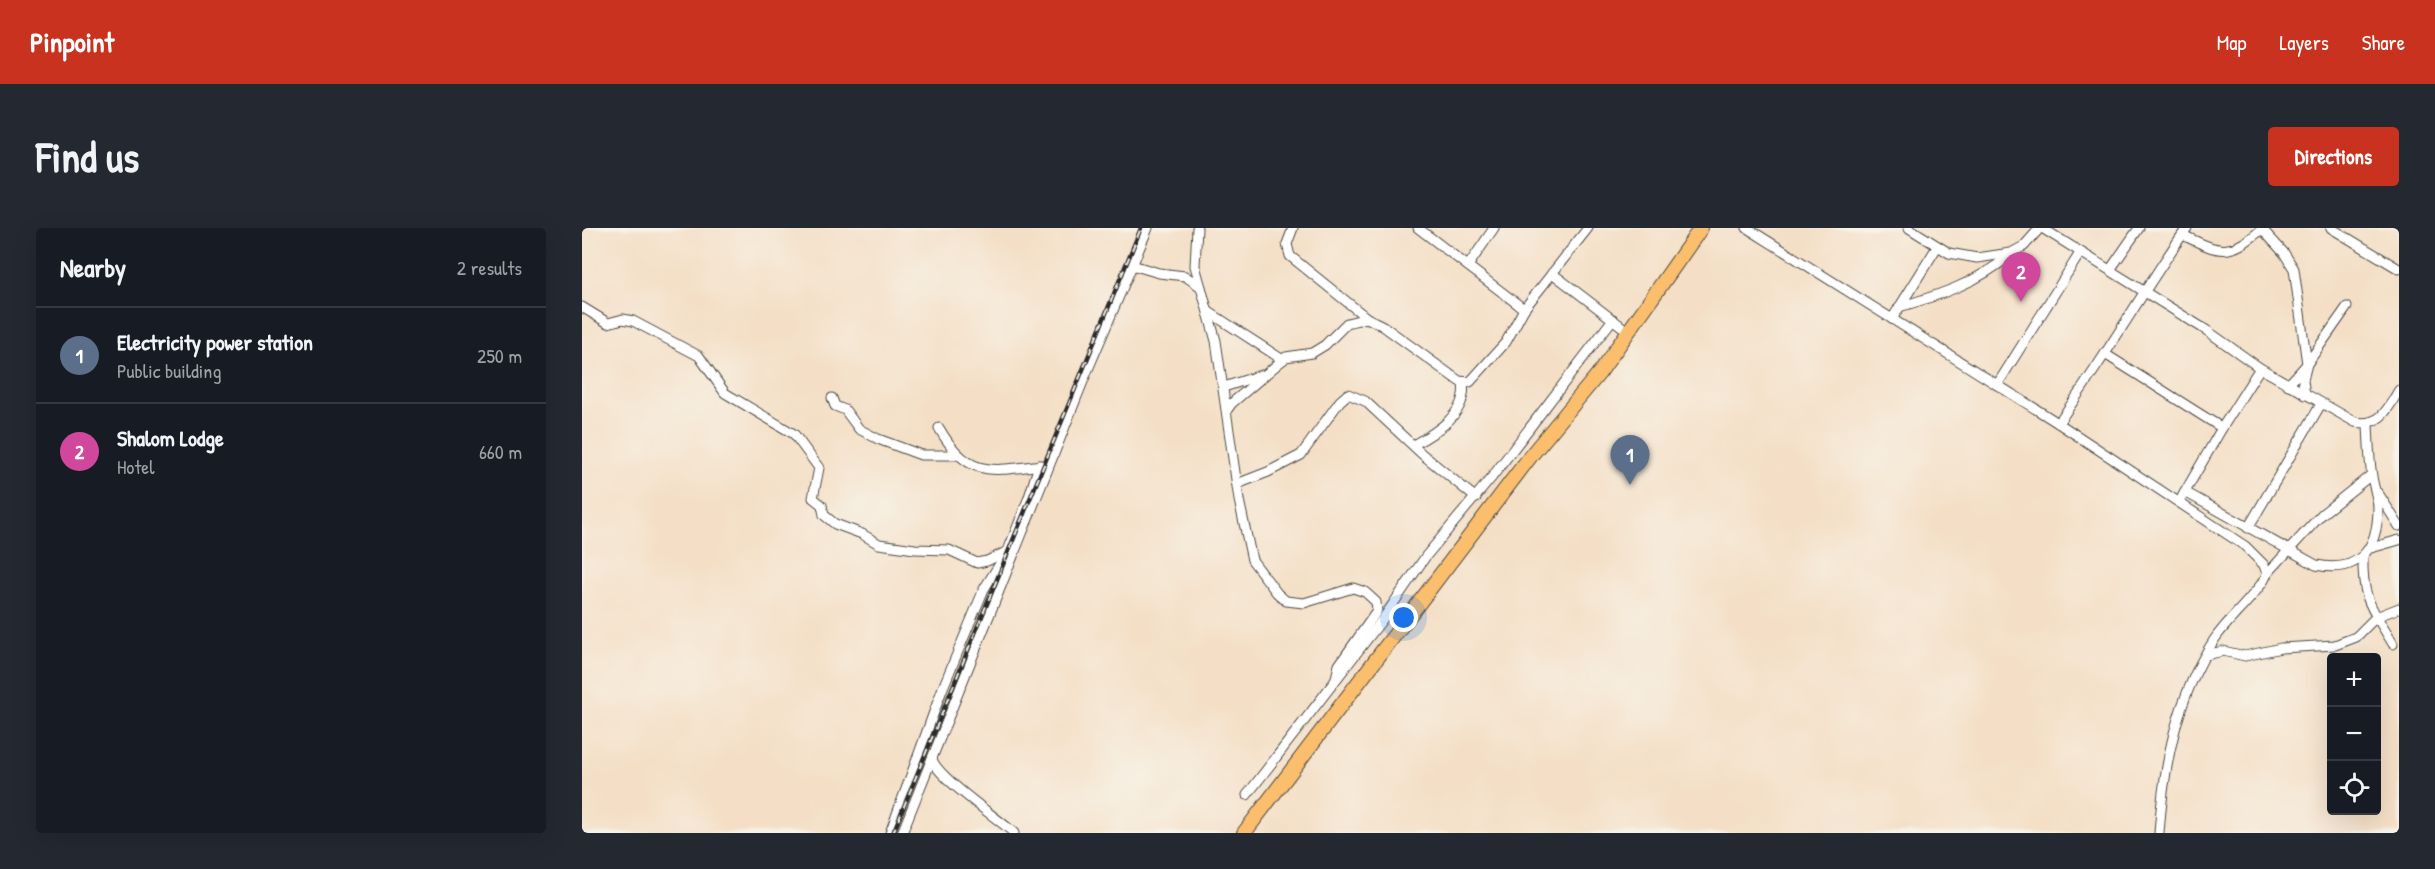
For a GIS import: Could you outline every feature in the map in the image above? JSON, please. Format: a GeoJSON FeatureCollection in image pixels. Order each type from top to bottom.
{"type":"FeatureCollection","features":[{"type":"Feature","properties":{"kind":"highway"},"geometry":{"type":"LineString","coordinates":[[1244,833],[1533,453],[1600,372],[1701,228]]}},
{"type":"Feature","properties":{"kind":"street"},"geometry":{"type":"LineString","coordinates":[[902,833],[1148,228]]}},
{"type":"Feature","properties":{"kind":"street"},"geometry":{"type":"LineString","coordinates":[[1197,228],[1195,266],[1209,312],[1224,387],[1245,536],[1252,560],[1282,599],[1304,603],[1353,588],[1365,592],[1376,602],[1377,611],[1339,664],[1336,680]]}},
{"type":"Feature","properties":{"kind":"street"},"geometry":{"type":"LineString","coordinates":[[1293,228],[1287,244],[1290,256],[1367,318],[1383,326],[1463,383],[1475,378],[1506,342],[1524,309],[1588,228]]}},
{"type":"Feature","properties":{"kind":"street"},"geometry":{"type":"LineString","coordinates":[[1418,228],[1524,309]]}},
{"type":"Feature","properties":{"kind":"street"},"geometry":{"type":"LineString","coordinates":[[1468,266],[1494,228]]}},
{"type":"Feature","properties":{"kind":"street"},"geometry":{"type":"LineString","coordinates":[[1747,228],[2058,423],[2179,502],[2257,556],[2267,574]]}},
{"type":"Feature","properties":{"kind":"street"},"geometry":{"type":"LineString","coordinates":[[1909,228],[1937,247],[1964,257],[1977,258],[2011,254]]}},
{"type":"Feature","properties":{"kind":"street"},"geometry":{"type":"LineString","coordinates":[[1899,307],[1935,297],[1981,277],[2024,246],[2041,228],[2145,291],[2260,368],[2355,422],[2368,425],[2379,419],[2399,390]]}},
{"type":"Feature","properties":{"kind":"street"},"geometry":{"type":"LineString","coordinates":[[2110,270],[2139,228]]}},
{"type":"Feature","properties":{"kind":"street"},"geometry":{"type":"LineString","coordinates":[[2058,423],[2185,231],[2208,247],[2225,251],[2244,243],[2262,228],[2284,253],[2294,269],[2307,364],[2304,380],[2305,395]]}},
{"type":"Feature","properties":{"kind":"street"},"geometry":{"type":"LineString","coordinates":[[2331,228],[2399,269]]}},
{"type":"Feature","properties":{"kind":"street"},"geometry":{"type":"LineString","coordinates":[[1892,319],[1937,247]]}},
{"type":"Feature","properties":{"kind":"street"},"geometry":{"type":"LineString","coordinates":[[1997,385],[2080,253]]}},
{"type":"Feature","properties":{"kind":"street"},"geometry":{"type":"LineString","coordinates":[[1132,265],[1159,273],[1185,276],[1201,286]]}},
{"type":"Feature","properties":{"kind":"street"},"geometry":{"type":"LineString","coordinates":[[1552,273],[1629,332]]}},
{"type":"Feature","properties":{"kind":"street"},"geometry":{"type":"LineString","coordinates":[[582,307],[608,323],[623,319],[633,321],[693,352],[728,396],[794,434],[819,468],[813,498],[822,506],[824,515],[835,524],[862,534],[879,544],[915,549],[949,550],[973,562],[983,563],[1008,551]]}},
{"type":"Feature","properties":{"kind":"street"},"geometry":{"type":"LineString","coordinates":[[2288,385],[2307,364],[2347,307]]}},
{"type":"Feature","properties":{"kind":"street"},"geometry":{"type":"LineString","coordinates":[[1209,312],[1283,360]]}},
{"type":"Feature","properties":{"kind":"street"},"geometry":{"type":"LineString","coordinates":[[1227,410],[1264,374],[1286,357],[1312,353],[1325,345],[1347,323],[1367,318]]}},
{"type":"Feature","properties":{"kind":"street"},"geometry":{"type":"LineString","coordinates":[[1247,795],[1382,620],[1426,556],[1476,498],[1613,319]]}},
{"type":"Feature","properties":{"kind":"street"},"geometry":{"type":"LineString","coordinates":[[2105,354],[2222,428]]}},
{"type":"Feature","properties":{"kind":"street"},"geometry":{"type":"LineString","coordinates":[[2179,502],[2260,368]]}},
{"type":"Feature","properties":{"kind":"street"},"geometry":{"type":"LineString","coordinates":[[1224,387],[1264,374]]}},
{"type":"Feature","properties":{"kind":"street"},"geometry":{"type":"LineString","coordinates":[[1413,445],[1432,434],[1458,410],[1464,392],[1463,383]]}},
{"type":"Feature","properties":{"kind":"street"},"geometry":{"type":"LineString","coordinates":[[1237,484],[1268,472],[1301,455],[1334,408],[1348,394],[1372,407],[1476,498]]}},
{"type":"Feature","properties":{"kind":"street"},"geometry":{"type":"LineString","coordinates":[[832,398],[836,406],[845,410],[859,429],[878,439],[921,455],[958,455]]}},
{"type":"Feature","properties":{"kind":"street"},"geometry":{"type":"LineString","coordinates":[[2248,528],[2321,404]]}},
{"type":"Feature","properties":{"kind":"street"},"geometry":{"type":"LineString","coordinates":[[2368,425],[2372,475],[2378,506],[2371,548]]}},
{"type":"Feature","properties":{"kind":"street"},"geometry":{"type":"LineString","coordinates":[[939,428],[958,455],[969,463],[984,469],[1001,470],[1051,464]]}},
{"type":"Feature","properties":{"kind":"street"},"geometry":{"type":"LineString","coordinates":[[890,833],[942,690],[984,589],[1008,551],[1039,465]]}},
{"type":"Feature","properties":{"kind":"street"},"geometry":{"type":"LineString","coordinates":[[2159,833],[2166,771],[2178,717],[2188,688],[2215,639],[2251,598],[2267,574],[2290,552],[2322,514],[2372,475]]}},
{"type":"Feature","properties":{"kind":"street"},"geometry":{"type":"LineString","coordinates":[[2185,492],[2290,552],[2316,565],[2328,567],[2347,565],[2362,557],[2371,548],[2397,540],[2399,525],[2375,489]]}},
{"type":"Feature","properties":{"kind":"street"},"geometry":{"type":"LineString","coordinates":[[2362,557],[2363,588],[2367,600],[2393,644]]}},
{"type":"Feature","properties":{"kind":"street"},"geometry":{"type":"LineString","coordinates":[[2206,655],[2223,651],[2245,656],[2281,648],[2335,645],[2356,637],[2376,617],[2399,608]]}},
{"type":"Feature","properties":{"kind":"street"},"geometry":{"type":"LineString","coordinates":[[932,759],[934,767],[1014,833]]}},
{"type":"Feature","properties":{"kind":"railway"},"geometry":{"type":"LineString","coordinates":[[893,833],[1141,228]]}},
{"type":"Feature","properties":{"kind":"place","name":"Shalom Lodge"},"geometry":{"type":"Point","coordinates":[2021,302]}},
{"type":"Feature","properties":{"kind":"place","name":"Electricity power station"},"geometry":{"type":"Point","coordinates":[1630,485]}}]}
